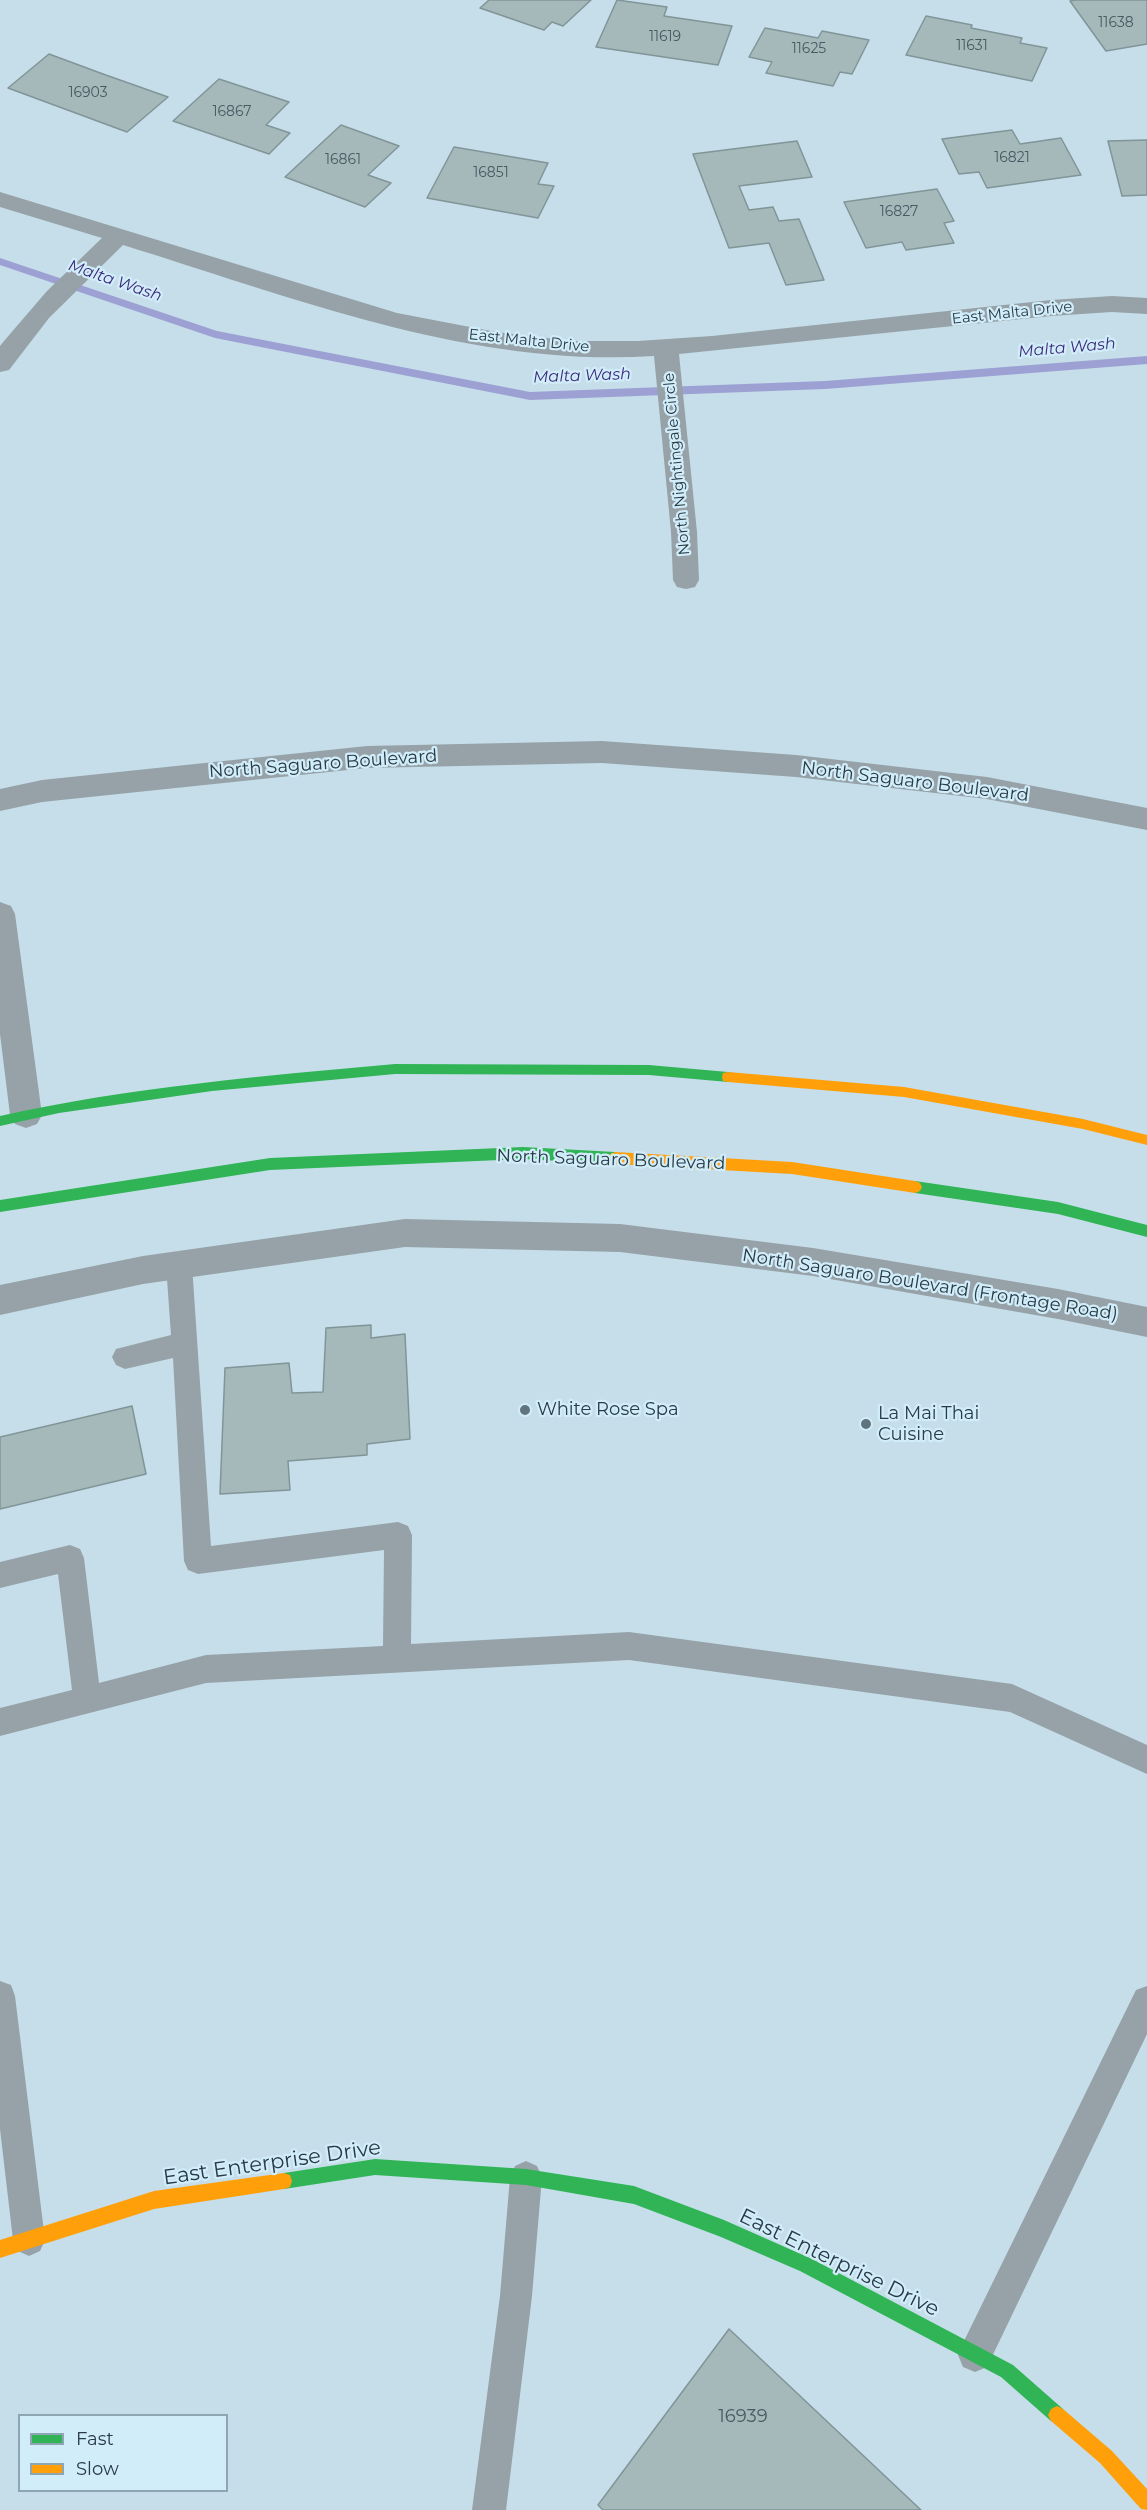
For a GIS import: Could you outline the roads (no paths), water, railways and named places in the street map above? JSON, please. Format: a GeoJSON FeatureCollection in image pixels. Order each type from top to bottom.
{"type":"FeatureCollection","features":[{"type":"Feature","properties":{"kind":"main road"},"geometry":{"type":"LineString","coordinates":[[13,1118],[59,1108],[212,1086],[395,1069],[649,1071],[904,1092],[1083,1124],[1147,1140]]}},
{"type":"Feature","properties":{"kind":"main road","name":"North Saguaro Boulevard"},"geometry":{"type":"LineString","coordinates":[[0,1206],[270,1164],[523,1153],[792,1168],[1058,1208],[1147,1231]]}},
{"type":"Feature","properties":{"kind":"main road","name":"East Enterprise Drive"},"geometry":{"type":"LineString","coordinates":[[15,2244],[154,2200],[375,2167],[526,2177],[634,2195],[724,2229],[806,2265],[1007,2371],[1106,2457],[1147,2503]]}},
{"type":"Feature","properties":{"kind":"street","name":"East Malta Drive"},"geometry":{"type":"LineString","coordinates":[[0,199],[394,321],[496,340],[572,349],[666,348],[1051,308],[1112,304],[1147,306]]}},
{"type":"Feature","properties":{"kind":"street"},"geometry":{"type":"LineString","coordinates":[[0,364],[15,342],[80,271],[118,236]]}},
{"type":"Feature","properties":{"kind":"street","name":"North Nightingale Circle"},"geometry":{"type":"LineString","coordinates":[[666,348],[684,532],[686,580]]}},
{"type":"Feature","properties":{"kind":"street","name":"North Saguaro Boulevard"},"geometry":{"type":"LineString","coordinates":[[0,800],[42,791],[367,757],[602,753],[796,766],[975,787],[1147,819]]}},
{"type":"Feature","properties":{"kind":"street"},"geometry":{"type":"LineString","coordinates":[[0,914],[13,1118]]}},
{"type":"Feature","properties":{"kind":"street","name":"North Saguaro Boulevard (Frontage Road)"},"geometry":{"type":"LineString","coordinates":[[0,1300],[143,1270],[405,1233],[620,1238],[813,1262],[1024,1298],[1147,1322]]}},
{"type":"Feature","properties":{"kind":"lane"},"geometry":{"type":"LineString","coordinates":[[178,1265],[198,1561],[398,1535],[397,1659]]}},
{"type":"Feature","properties":{"kind":"lane"},"geometry":{"type":"LineString","coordinates":[[125,1357],[184,1344]]}},
{"type":"Feature","properties":{"kind":"lane"},"geometry":{"type":"LineString","coordinates":[[0,1575],[70,1558],[87,1699]]}},
{"type":"Feature","properties":{"kind":"lane"},"geometry":{"type":"LineString","coordinates":[[0,1722],[207,1669],[629,1646],[1012,1698],[1147,1760]]}},
{"type":"Feature","properties":{"kind":"lane"},"geometry":{"type":"LineString","coordinates":[[0,1996],[15,2244]]}},
{"type":"Feature","properties":{"kind":"lane"},"geometry":{"type":"LineString","coordinates":[[975,2355],[1147,2001]]}},
{"type":"Feature","properties":{"kind":"lane"},"geometry":{"type":"LineString","coordinates":[[489,2510],[516,2296],[526,2177]]}},
{"type":"Feature","properties":{"kind":"waterway","name":"Malta Wash"},"geometry":{"type":"LineString","coordinates":[[0,261],[215,334],[530,396],[825,385],[1147,360]]}},
{"type":"Feature","properties":{"kind":"place","name":"White Rose Spa"},"geometry":{"type":"Point","coordinates":[525,1410]}},
{"type":"Feature","properties":{"kind":"place","name":"La Mai Thai Cuisine"},"geometry":{"type":"Point","coordinates":[866,1424]}}]}
